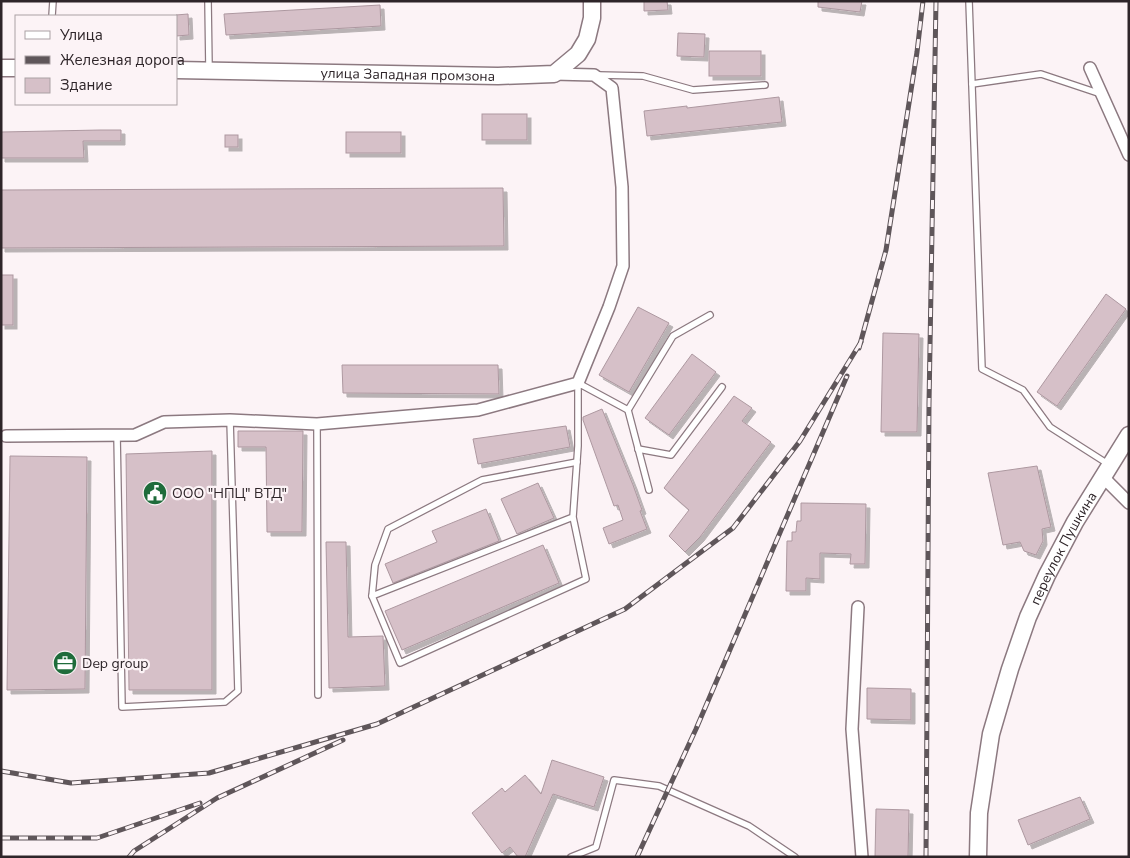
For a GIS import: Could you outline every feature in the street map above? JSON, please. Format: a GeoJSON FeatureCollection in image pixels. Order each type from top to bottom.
{"type":"FeatureCollection","features":[{"type":"Feature","properties":{"kind":"street"},"geometry":{"type":"LineString","coordinates":[[554,74],[578,54],[587,40],[592,18],[592,1]]}},
{"type":"Feature","properties":{"kind":"street"},"geometry":{"type":"LineString","coordinates":[[1,68],[15,68]]}},
{"type":"Feature","properties":{"kind":"street"},"geometry":{"type":"LineString","coordinates":[[1090,68],[1129,155]]}},
{"type":"Feature","properties":{"kind":"street","name":"улица Западная промзона"},"geometry":{"type":"LineString","coordinates":[[178,70],[498,76],[554,74]]}},
{"type":"Feature","properties":{"kind":"street"},"geometry":{"type":"LineString","coordinates":[[6,436],[135,435],[164,422],[230,420],[317,424],[478,410],[578,383],[610,307],[623,266],[622,187],[612,88],[594,75],[554,74]]}},
{"type":"Feature","properties":{"kind":"street","name":"переулок Пушкина"},"geometry":{"type":"LineString","coordinates":[[978,857],[979,813],[991,734],[1028,617],[1047,575],[1075,522],[1129,435]]}},
{"type":"Feature","properties":{"kind":"street"},"geometry":{"type":"LineString","coordinates":[[1106,471],[1129,503]]}},
{"type":"Feature","properties":{"kind":"street"},"geometry":{"type":"LineString","coordinates":[[858,607],[852,728],[862,857]]}},
{"type":"Feature","properties":{"kind":"lane"},"geometry":{"type":"LineString","coordinates":[[52,1],[52,15]]}},
{"type":"Feature","properties":{"kind":"lane"},"geometry":{"type":"LineString","coordinates":[[208,1],[209,70]]}},
{"type":"Feature","properties":{"kind":"lane"},"geometry":{"type":"LineString","coordinates":[[969,1],[982,369],[1023,390],[1050,427],[1106,471]]}},
{"type":"Feature","properties":{"kind":"lane"},"geometry":{"type":"LineString","coordinates":[[972,84],[1041,74],[1101,94]]}},
{"type":"Feature","properties":{"kind":"lane"},"geometry":{"type":"LineString","coordinates":[[594,75],[643,76],[693,90],[765,85]]}},
{"type":"Feature","properties":{"kind":"lane"},"geometry":{"type":"LineString","coordinates":[[649,490],[628,410],[673,336],[710,315]]}},
{"type":"Feature","properties":{"kind":"lane"},"geometry":{"type":"LineString","coordinates":[[577,462],[482,480],[388,530],[375,565],[372,596],[400,663],[586,579],[572,517],[577,462],[578,383],[628,410]]}},
{"type":"Feature","properties":{"kind":"lane"},"geometry":{"type":"LineString","coordinates":[[638,449],[671,455],[722,387]]}},
{"type":"Feature","properties":{"kind":"lane"},"geometry":{"type":"LineString","coordinates":[[117,435],[122,707],[225,702],[238,691],[230,420]]}},
{"type":"Feature","properties":{"kind":"lane"},"geometry":{"type":"LineString","coordinates":[[317,424],[318,695]]}},
{"type":"Feature","properties":{"kind":"lane"},"geometry":{"type":"LineString","coordinates":[[372,596],[572,517]]}},
{"type":"Feature","properties":{"kind":"lane"},"geometry":{"type":"LineString","coordinates":[[571,857],[596,847],[614,780],[659,786],[749,826],[795,857]]}},
{"type":"Feature","properties":{"kind":"building"},"geometry":{"type":"Polygon","coordinates":[[[644,1],[667,1],[668,10],[644,11],[644,1]]]}},
{"type":"Feature","properties":{"kind":"building"},"geometry":{"type":"Polygon","coordinates":[[[818,1],[862,1],[860,12],[818,7],[818,1]]]}},
{"type":"Feature","properties":{"kind":"building"},"geometry":{"type":"Polygon","coordinates":[[[380,5],[381,26],[226,35],[224,14],[380,5]]]}},
{"type":"Feature","properties":{"kind":"building"},"geometry":{"type":"Polygon","coordinates":[[[188,14],[189,35],[178,36],[178,15],[176,15],[188,14]]]}},
{"type":"Feature","properties":{"kind":"building"},"geometry":{"type":"Polygon","coordinates":[[[678,33],[705,34],[704,57],[677,56],[678,33]]]}},
{"type":"Feature","properties":{"kind":"building"},"geometry":{"type":"Polygon","coordinates":[[[709,51],[761,51],[761,76],[709,76],[709,51]]]}},
{"type":"Feature","properties":{"kind":"building"},"geometry":{"type":"Polygon","coordinates":[[[779,97],[782,122],[647,136],[644,111],[779,97]]]}},
{"type":"Feature","properties":{"kind":"building"},"geometry":{"type":"Polygon","coordinates":[[[482,114],[527,114],[527,140],[482,140],[482,114]]]}},
{"type":"Feature","properties":{"kind":"building"},"geometry":{"type":"Polygon","coordinates":[[[121,130],[121,141],[83,141],[84,158],[1,158],[1,132],[121,130]]]}},
{"type":"Feature","properties":{"kind":"building"},"geometry":{"type":"Polygon","coordinates":[[[346,132],[401,132],[401,153],[346,153],[346,132]]]}},
{"type":"Feature","properties":{"kind":"building"},"geometry":{"type":"Polygon","coordinates":[[[225,135],[238,135],[238,147],[225,147],[225,135]]]}},
{"type":"Feature","properties":{"kind":"building"},"geometry":{"type":"Polygon","coordinates":[[[503,188],[504,246],[1,248],[1,190],[503,188]]]}},
{"type":"Feature","properties":{"kind":"building"},"geometry":{"type":"Polygon","coordinates":[[[1,275],[13,275],[13,325],[1,325],[1,275]]]}},
{"type":"Feature","properties":{"kind":"building"},"geometry":{"type":"Polygon","coordinates":[[[1106,294],[1126,309],[1057,406],[1037,392],[1106,294]]]}},
{"type":"Feature","properties":{"kind":"building"},"geometry":{"type":"Polygon","coordinates":[[[638,307],[669,323],[629,392],[599,375],[638,307]]]}},
{"type":"Feature","properties":{"kind":"building"},"geometry":{"type":"Polygon","coordinates":[[[883,333],[919,334],[917,432],[881,432],[883,333]]]}},
{"type":"Feature","properties":{"kind":"building"},"geometry":{"type":"Polygon","coordinates":[[[692,354],[716,372],[669,435],[645,418],[692,354]]]}},
{"type":"Feature","properties":{"kind":"building"},"geometry":{"type":"Polygon","coordinates":[[[342,365],[498,365],[499,394],[343,393],[342,365]]]}},
{"type":"Feature","properties":{"kind":"building"},"geometry":{"type":"Polygon","coordinates":[[[734,396],[752,408],[742,421],[771,442],[700,537],[685,552],[669,536],[689,510],[664,488],[734,396]]]}},
{"type":"Feature","properties":{"kind":"building"},"geometry":{"type":"Polygon","coordinates":[[[602,409],[633,485],[647,529],[609,544],[603,528],[623,520],[618,505],[614,506],[583,420],[583,417],[602,409]]]}},
{"type":"Feature","properties":{"kind":"building"},"geometry":{"type":"Polygon","coordinates":[[[566,426],[570,447],[478,464],[473,439],[566,426]]]}},
{"type":"Feature","properties":{"kind":"building"},"geometry":{"type":"Polygon","coordinates":[[[238,431],[303,431],[302,532],[267,532],[266,447],[238,447],[238,431]]]}},
{"type":"Feature","properties":{"kind":"building"},"geometry":{"type":"Polygon","coordinates":[[[212,451],[212,690],[129,690],[126,454],[212,451]]]}},
{"type":"Feature","properties":{"kind":"building"},"geometry":{"type":"Polygon","coordinates":[[[10,456],[87,457],[85,689],[7,690],[10,456]]]}},
{"type":"Feature","properties":{"kind":"building"},"geometry":{"type":"Polygon","coordinates":[[[1037,466],[1051,527],[1042,529],[1043,541],[1036,555],[1024,551],[1020,542],[1003,545],[988,473],[1037,466]]]}},
{"type":"Feature","properties":{"kind":"building"},"geometry":{"type":"Polygon","coordinates":[[[538,483],[554,518],[517,534],[501,499],[538,483]]]}},
{"type":"Feature","properties":{"kind":"building"},"geometry":{"type":"Polygon","coordinates":[[[801,503],[866,504],[865,564],[850,564],[851,554],[820,553],[820,579],[806,578],[806,591],[786,591],[787,541],[792,541],[792,532],[796,532],[797,521],[801,521],[801,503]]]}},
{"type":"Feature","properties":{"kind":"building"},"geometry":{"type":"Polygon","coordinates":[[[486,509],[499,541],[393,583],[385,564],[437,542],[432,531],[486,509]]]}},
{"type":"Feature","properties":{"kind":"building"},"geometry":{"type":"Polygon","coordinates":[[[326,542],[346,542],[348,637],[383,636],[385,686],[329,688],[326,542]]]}},
{"type":"Feature","properties":{"kind":"building"},"geometry":{"type":"Polygon","coordinates":[[[543,545],[559,583],[402,650],[385,611],[543,545]]]}},
{"type":"Feature","properties":{"kind":"building"},"geometry":{"type":"Polygon","coordinates":[[[867,688],[911,689],[911,720],[867,719],[867,688]]]}},
{"type":"Feature","properties":{"kind":"building"},"geometry":{"type":"Polygon","coordinates":[[[552,760],[604,777],[594,807],[553,794],[525,857],[518,857],[510,847],[502,853],[472,813],[502,788],[505,792],[525,775],[541,794],[552,760]]]}},
{"type":"Feature","properties":{"kind":"building"},"geometry":{"type":"Polygon","coordinates":[[[1080,797],[1090,819],[1028,845],[1018,820],[1080,797]]]}},
{"type":"Feature","properties":{"kind":"building"},"geometry":{"type":"Polygon","coordinates":[[[876,809],[909,810],[908,857],[875,857],[876,809]]]}},
{"type":"Feature","properties":{"kind":"railway"},"geometry":{"type":"LineString","coordinates":[[859,348],[886,250],[917,52],[923,1]]}},
{"type":"Feature","properties":{"kind":"railway"},"geometry":{"type":"LineString","coordinates":[[926,857],[929,404],[936,1]]}},
{"type":"Feature","properties":{"kind":"railway"},"geometry":{"type":"LineString","coordinates":[[1,771],[71,783],[209,773],[377,724],[625,609],[733,528],[800,441],[861,342]]}},
{"type":"Feature","properties":{"kind":"railway"},"geometry":{"type":"LineString","coordinates":[[637,857],[696,729],[847,376]]}},
{"type":"Feature","properties":{"kind":"railway"},"geometry":{"type":"LineString","coordinates":[[129,857],[134,851],[217,798],[343,740]]}},
{"type":"Feature","properties":{"kind":"railway"},"geometry":{"type":"LineString","coordinates":[[1,838],[97,838],[200,803]]}},
{"type":"Feature","properties":{"kind":"place","name":"ООО \"НПЦ\" ВТД\""},"geometry":{"type":"Point","coordinates":[155,493]}},
{"type":"Feature","properties":{"kind":"place","name":"Dep group"},"geometry":{"type":"Point","coordinates":[65,663]}}]}
